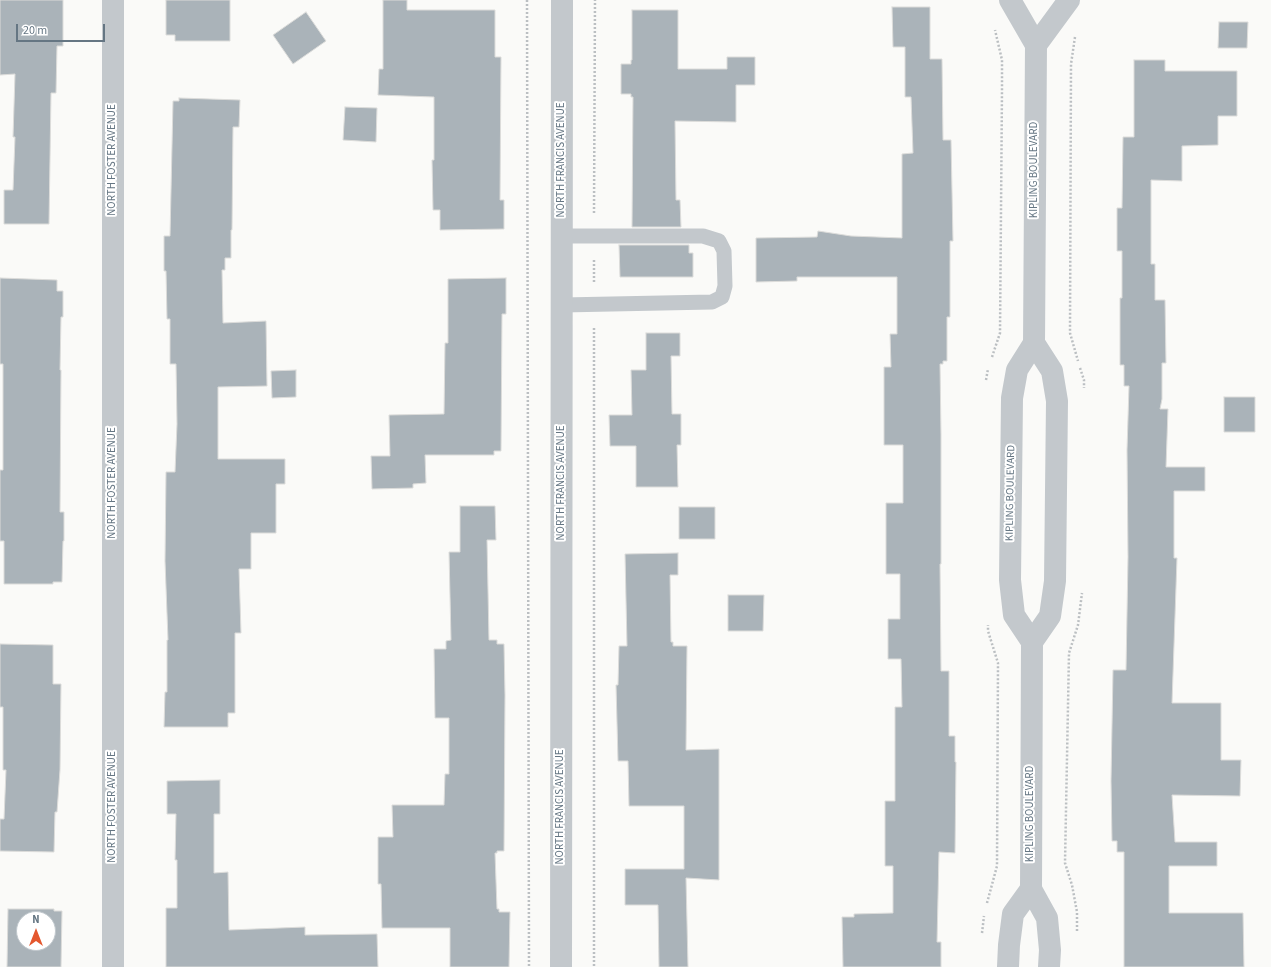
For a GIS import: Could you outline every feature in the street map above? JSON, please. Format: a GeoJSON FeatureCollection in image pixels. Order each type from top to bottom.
{"type":"FeatureCollection","features":[{"type":"Feature","properties":{"kind":"street","name":"NORTH FOSTER AVENUE"},"geometry":{"type":"LineString","coordinates":[[113,0],[113,967]]}},
{"type":"Feature","properties":{"kind":"street","name":"NORTH FRANCIS AVENUE"},"geometry":{"type":"LineString","coordinates":[[561,967],[562,0]]}},
{"type":"Feature","properties":{"kind":"street"},"geometry":{"type":"LineString","coordinates":[[1010,0],[1036,45],[1069,0]]}},
{"type":"Feature","properties":{"kind":"street","name":"KIPLING BOULEVARD"},"geometry":{"type":"LineString","coordinates":[[1036,45],[1034,343],[1017,370],[1012,398],[1010,580],[1014,615],[1032,642],[1031,889],[1047,918],[1050,950],[1049,967]]}},
{"type":"Feature","properties":{"kind":"street"},"geometry":{"type":"LineString","coordinates":[[1032,642],[1050,616],[1055,581],[1056,401],[1052,372],[1034,343]]}},
{"type":"Feature","properties":{"kind":"street"},"geometry":{"type":"LineString","coordinates":[[1008,967],[1013,914],[1031,889]]}},
{"type":"Feature","properties":{"kind":"lane"},"geometry":{"type":"LineString","coordinates":[[562,236],[703,236],[719,241],[724,251],[725,286],[722,297],[712,302],[562,305]]}},
{"type":"Feature","properties":{"kind":"path"},"geometry":{"type":"LineString","coordinates":[[527,0],[529,967]]}},
{"type":"Feature","properties":{"kind":"path"},"geometry":{"type":"LineString","coordinates":[[594,967],[595,0]]}},
{"type":"Feature","properties":{"kind":"building"},"geometry":{"type":"Polygon","coordinates":[[[0,0],[63,0],[63,46],[57,46],[56,93],[51,93],[49,224],[4,224],[4,190],[13,190],[15,74],[0,75],[0,0]]]}},
{"type":"Feature","properties":{"kind":"building"},"geometry":{"type":"Polygon","coordinates":[[[166,0],[230,0],[230,41],[175,41],[175,35],[166,35],[166,0]]]}},
{"type":"Feature","properties":{"kind":"building"},"geometry":{"type":"Polygon","coordinates":[[[383,0],[407,0],[407,10],[495,10],[495,57],[501,57],[500,200],[504,200],[504,229],[440,230],[440,210],[433,210],[432,160],[434,160],[434,97],[378,95],[379,69],[383,69],[383,0]]]}},
{"type":"Feature","properties":{"kind":"building"},"geometry":{"type":"Polygon","coordinates":[[[892,7],[930,7],[930,59],[942,59],[943,140],[951,140],[953,241],[950,241],[950,317],[947,317],[947,361],[943,361],[943,364],[940,364],[940,564],[941,671],[949,671],[949,736],[955,736],[955,853],[939,852],[937,942],[941,942],[941,967],[843,967],[842,917],[854,917],[854,914],[893,913],[893,866],[885,866],[885,801],[895,801],[895,707],[902,707],[901,659],[888,659],[888,619],[900,619],[900,574],[886,574],[886,503],[903,503],[903,445],[884,445],[884,367],[891,367],[890,334],[897,334],[897,277],[797,277],[797,281],[756,282],[756,238],[817,237],[818,231],[851,236],[902,238],[902,154],[913,153],[911,97],[905,97],[905,47],[893,47],[892,7]]]}},
{"type":"Feature","properties":{"kind":"building"},"geometry":{"type":"Polygon","coordinates":[[[632,10],[678,10],[678,69],[727,69],[727,57],[755,57],[755,85],[736,85],[736,122],[675,121],[676,200],[680,200],[681,227],[632,227],[633,97],[631,97],[631,94],[621,94],[621,64],[631,64],[632,60],[632,10]]]}},
{"type":"Feature","properties":{"kind":"building"},"geometry":{"type":"Polygon","coordinates":[[[306,12],[326,41],[293,64],[273,35],[306,12]]]}},
{"type":"Feature","properties":{"kind":"building"},"geometry":{"type":"Polygon","coordinates":[[[1219,22],[1248,22],[1247,48],[1218,48],[1219,22]]]}},
{"type":"Feature","properties":{"kind":"building"},"geometry":{"type":"Polygon","coordinates":[[[1134,60],[1165,60],[1165,71],[1237,71],[1237,116],[1218,116],[1218,145],[1182,146],[1182,181],[1151,180],[1151,264],[1155,264],[1155,300],[1165,300],[1166,363],[1162,363],[1162,399],[1160,409],[1168,409],[1166,467],[1205,467],[1205,491],[1174,491],[1174,558],[1177,558],[1172,703],[1221,703],[1221,760],[1241,760],[1240,796],[1172,795],[1175,842],[1217,842],[1217,866],[1169,866],[1169,913],[1243,913],[1244,967],[1124,967],[1124,852],[1117,852],[1117,841],[1112,841],[1111,781],[1113,670],[1126,670],[1128,557],[1127,450],[1129,386],[1124,386],[1124,365],[1120,365],[1122,251],[1117,251],[1117,208],[1122,208],[1123,137],[1134,137],[1134,60]]]}},
{"type":"Feature","properties":{"kind":"building"},"geometry":{"type":"Polygon","coordinates":[[[179,98],[240,100],[239,127],[233,127],[231,258],[225,258],[225,270],[222,270],[223,323],[266,321],[267,386],[218,387],[218,459],[285,459],[285,484],[276,484],[276,533],[251,533],[251,569],[239,569],[241,633],[235,633],[235,713],[228,713],[228,727],[164,727],[165,692],[167,692],[168,640],[165,561],[166,472],[175,472],[177,424],[176,364],[170,364],[170,319],[167,319],[166,271],[164,271],[164,236],[170,236],[173,101],[179,101],[179,98]]]}},
{"type":"Feature","properties":{"kind":"building"},"geometry":{"type":"Polygon","coordinates":[[[345,107],[377,108],[376,142],[343,140],[345,107]]]}},
{"type":"Feature","properties":{"kind":"building"},"geometry":{"type":"Polygon","coordinates":[[[619,245],[689,245],[689,253],[693,253],[693,277],[620,277],[619,245]]]}},
{"type":"Feature","properties":{"kind":"building"},"geometry":{"type":"Polygon","coordinates":[[[0,278],[57,280],[57,291],[63,291],[60,370],[60,512],[64,512],[64,541],[62,582],[53,582],[53,584],[4,584],[4,541],[0,541],[0,470],[3,470],[3,364],[0,364],[0,278]]]}},
{"type":"Feature","properties":{"kind":"building"},"geometry":{"type":"Polygon","coordinates":[[[506,278],[506,314],[502,314],[501,451],[494,451],[494,455],[425,455],[426,483],[413,484],[413,488],[372,489],[371,456],[390,456],[389,415],[444,414],[445,343],[448,343],[448,279],[506,278]]]}},
{"type":"Feature","properties":{"kind":"building"},"geometry":{"type":"Polygon","coordinates":[[[646,333],[680,333],[680,356],[671,356],[672,414],[681,414],[681,445],[677,445],[678,487],[636,487],[636,446],[610,446],[609,415],[632,415],[631,370],[646,370],[646,333]]]}},
{"type":"Feature","properties":{"kind":"building"},"geometry":{"type":"Polygon","coordinates":[[[296,370],[296,397],[272,398],[271,371],[296,370]]]}},
{"type":"Feature","properties":{"kind":"building"},"geometry":{"type":"Polygon","coordinates":[[[1224,397],[1255,397],[1255,432],[1224,432],[1224,397]]]}},
{"type":"Feature","properties":{"kind":"building"},"geometry":{"type":"Polygon","coordinates":[[[460,506],[495,506],[496,540],[487,540],[489,640],[497,640],[497,644],[504,644],[505,695],[504,851],[497,851],[497,853],[495,853],[497,909],[499,909],[499,912],[510,912],[509,967],[450,967],[450,928],[382,928],[381,884],[378,884],[378,837],[393,837],[392,805],[444,805],[445,774],[449,774],[449,718],[435,718],[434,649],[446,649],[446,641],[451,640],[449,552],[460,552],[460,506]]]}},
{"type":"Feature","properties":{"kind":"building"},"geometry":{"type":"Polygon","coordinates":[[[679,507],[715,507],[715,539],[679,539],[679,507]]]}},
{"type":"Feature","properties":{"kind":"building"},"geometry":{"type":"Polygon","coordinates":[[[678,553],[678,575],[670,575],[671,642],[673,642],[673,646],[687,646],[686,750],[719,749],[719,880],[686,878],[688,967],[659,967],[658,905],[625,905],[625,869],[684,869],[684,806],[629,806],[628,761],[618,761],[616,685],[618,685],[619,646],[627,646],[625,554],[678,553]]]}},
{"type":"Feature","properties":{"kind":"building"},"geometry":{"type":"Polygon","coordinates":[[[728,595],[764,595],[763,631],[728,631],[728,595]]]}},
{"type":"Feature","properties":{"kind":"building"},"geometry":{"type":"Polygon","coordinates":[[[0,644],[53,645],[53,684],[61,684],[60,770],[57,812],[55,812],[54,852],[0,851],[0,819],[4,819],[6,770],[3,770],[3,707],[0,707],[0,644]]]}},
{"type":"Feature","properties":{"kind":"building"},"geometry":{"type":"Polygon","coordinates":[[[220,780],[220,814],[214,814],[214,873],[228,872],[229,930],[305,927],[305,935],[377,934],[378,967],[166,967],[166,908],[177,908],[177,860],[175,860],[176,814],[167,814],[167,781],[220,780]]]}},
{"type":"Feature","properties":{"kind":"building"},"geometry":{"type":"Polygon","coordinates":[[[8,909],[54,909],[54,911],[16,911],[16,951],[56,951],[56,911],[62,911],[61,967],[7,967],[8,909]]]}}]}
